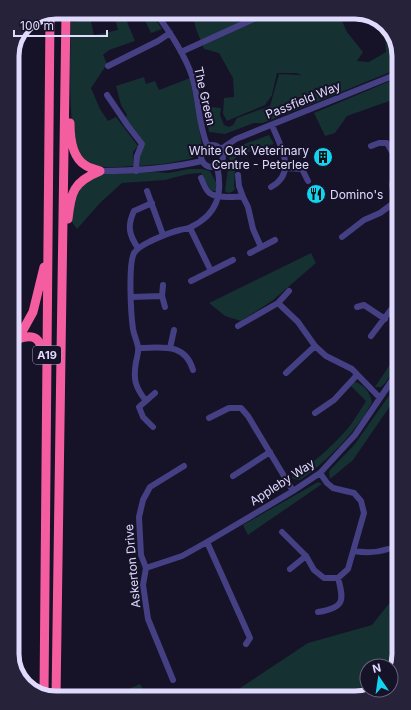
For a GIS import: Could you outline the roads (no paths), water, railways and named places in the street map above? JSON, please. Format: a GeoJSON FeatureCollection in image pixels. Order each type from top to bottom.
{"type":"FeatureCollection","features":[{"type":"Feature","properties":{"kind":"highway","name":"A19"},"geometry":{"type":"LineString","coordinates":[[56,691],[66,19]]}},
{"type":"Feature","properties":{"kind":"highway","name":"A19"},"geometry":{"type":"LineString","coordinates":[[44,689],[50,20]]}},
{"type":"Feature","properties":{"kind":"highway"},"geometry":{"type":"LineString","coordinates":[[45,21],[50,62]]}},
{"type":"Feature","properties":{"kind":"highway"},"geometry":{"type":"LineString","coordinates":[[66,68],[72,145],[77,157],[83,164],[100,171]]}},
{"type":"Feature","properties":{"kind":"highway"},"geometry":{"type":"LineString","coordinates":[[62,260],[68,224],[70,197],[76,186],[82,180],[100,171]]}},
{"type":"Feature","properties":{"kind":"highway"},"geometry":{"type":"LineString","coordinates":[[19,338],[33,312],[48,247]]}},
{"type":"Feature","properties":{"kind":"highway"},"geometry":{"type":"LineString","coordinates":[[19,341],[26,336],[37,339],[41,344],[47,371]]}},
{"type":"Feature","properties":{"kind":"street","name":"The Green"},"geometry":{"type":"LineString","coordinates":[[161,19],[182,52],[192,77],[202,133],[207,145]]}},
{"type":"Feature","properties":{"kind":"street"},"geometry":{"type":"LineString","coordinates":[[182,52],[254,19]]}},
{"type":"Feature","properties":{"kind":"street"},"geometry":{"type":"LineString","coordinates":[[108,66],[158,41],[170,33]]}},
{"type":"Feature","properties":{"kind":"street","name":"Passfield Way"},"geometry":{"type":"LineString","coordinates":[[221,149],[236,139],[392,77]]}},
{"type":"Feature","properties":{"kind":"street"},"geometry":{"type":"LineString","coordinates":[[107,95],[142,144],[136,156],[136,171]]}},
{"type":"Feature","properties":{"kind":"street"},"geometry":{"type":"LineString","coordinates":[[271,187],[282,177],[286,168],[285,160],[272,124]]}},
{"type":"Feature","properties":{"kind":"street"},"geometry":{"type":"LineString","coordinates":[[371,146],[379,143],[387,143],[392,152]]}},
{"type":"Feature","properties":{"kind":"street"},"geometry":{"type":"LineString","coordinates":[[215,144],[224,154],[224,158],[217,166],[208,166],[202,161],[201,154],[204,147],[207,145],[215,144]]}},
{"type":"Feature","properties":{"kind":"street"},"geometry":{"type":"LineString","coordinates":[[100,171],[136,171],[202,161]]}},
{"type":"Feature","properties":{"kind":"street"},"geometry":{"type":"LineString","coordinates":[[146,401],[138,392],[134,379],[138,348],[133,329],[132,264],[134,254],[138,248],[164,235],[190,228],[208,215],[219,196],[220,187],[217,166]]}},
{"type":"Feature","properties":{"kind":"street"},"geometry":{"type":"LineString","coordinates":[[286,168],[302,169],[308,181]]}},
{"type":"Feature","properties":{"kind":"street"},"geometry":{"type":"LineString","coordinates":[[238,175],[239,186],[248,207],[253,228],[261,247]]}},
{"type":"Feature","properties":{"kind":"street"},"geometry":{"type":"LineString","coordinates":[[201,178],[211,195],[231,198],[243,197]]}},
{"type":"Feature","properties":{"kind":"street"},"geometry":{"type":"LineString","coordinates":[[147,191],[164,235]]}},
{"type":"Feature","properties":{"kind":"street"},"geometry":{"type":"LineString","coordinates":[[138,248],[132,239],[130,232],[130,220],[134,211],[152,203]]}},
{"type":"Feature","properties":{"kind":"street"},"geometry":{"type":"LineString","coordinates":[[342,236],[364,220],[380,213],[392,204]]}},
{"type":"Feature","properties":{"kind":"street"},"geometry":{"type":"LineString","coordinates":[[190,228],[211,271]]}},
{"type":"Feature","properties":{"kind":"street"},"geometry":{"type":"LineString","coordinates":[[250,253],[275,240]]}},
{"type":"Feature","properties":{"kind":"street"},"geometry":{"type":"LineString","coordinates":[[190,281],[233,260]]}},
{"type":"Feature","properties":{"kind":"street"},"geometry":{"type":"LineString","coordinates":[[163,285],[162,296],[165,307]]}},
{"type":"Feature","properties":{"kind":"street"},"geometry":{"type":"LineString","coordinates":[[238,326],[278,303],[289,291]]}},
{"type":"Feature","properties":{"kind":"street"},"geometry":{"type":"LineString","coordinates":[[132,297],[162,296]]}},
{"type":"Feature","properties":{"kind":"street"},"geometry":{"type":"LineString","coordinates":[[363,298],[360,306],[384,319]]}},
{"type":"Feature","properties":{"kind":"street"},"geometry":{"type":"LineString","coordinates":[[278,303],[298,322],[315,346],[326,356],[352,369],[356,375],[380,398]]}},
{"type":"Feature","properties":{"kind":"street"},"geometry":{"type":"LineString","coordinates":[[372,336],[392,310]]}},
{"type":"Feature","properties":{"kind":"street"},"geometry":{"type":"LineString","coordinates":[[170,348],[174,330]]}},
{"type":"Feature","properties":{"kind":"street"},"geometry":{"type":"LineString","coordinates":[[286,373],[315,346]]}},
{"type":"Feature","properties":{"kind":"street"},"geometry":{"type":"LineString","coordinates":[[138,348],[173,348],[190,360],[193,370]]}},
{"type":"Feature","properties":{"kind":"street"},"geometry":{"type":"LineString","coordinates":[[315,413],[334,400],[356,375]]}},
{"type":"Feature","properties":{"kind":"street","name":"Appleby Way"},"geometry":{"type":"LineString","coordinates":[[146,568],[182,556],[293,491],[320,473],[355,434],[392,380]]}},
{"type":"Feature","properties":{"kind":"street"},"geometry":{"type":"LineString","coordinates":[[153,427],[143,417],[139,407],[155,393]]}},
{"type":"Feature","properties":{"kind":"street"},"geometry":{"type":"LineString","coordinates":[[209,418],[229,408],[241,408],[248,416],[293,491]]}},
{"type":"Feature","properties":{"kind":"street"},"geometry":{"type":"LineString","coordinates":[[233,476],[270,452]]}},
{"type":"Feature","properties":{"kind":"street","name":"Askerton Drive"},"geometry":{"type":"LineString","coordinates":[[173,680],[148,620],[143,585],[146,568],[141,555],[139,517],[143,500],[150,488],[184,466]]}},
{"type":"Feature","properties":{"kind":"street"},"geometry":{"type":"LineString","coordinates":[[282,532],[306,556],[314,570],[324,578],[338,578],[348,569],[364,513],[361,501],[354,493],[333,488],[327,483],[320,473]]}},
{"type":"Feature","properties":{"kind":"street"},"geometry":{"type":"LineString","coordinates":[[207,542],[250,638],[246,644]]}},
{"type":"Feature","properties":{"kind":"street"},"geometry":{"type":"LineString","coordinates":[[354,551],[368,553],[388,549]]}},
{"type":"Feature","properties":{"kind":"street"},"geometry":{"type":"LineString","coordinates":[[290,569],[306,556]]}},
{"type":"Feature","properties":{"kind":"street"},"geometry":{"type":"LineString","coordinates":[[318,612],[335,607],[341,601],[342,595],[338,578]]}},
{"type":"Feature","properties":{"kind":"place","name":"White Oak Veterinary Centre - Peterlee"},"geometry":{"type":"Point","coordinates":[323,157]}},
{"type":"Feature","properties":{"kind":"place","name":"Domino's"},"geometry":{"type":"Point","coordinates":[316,194]}}]}
